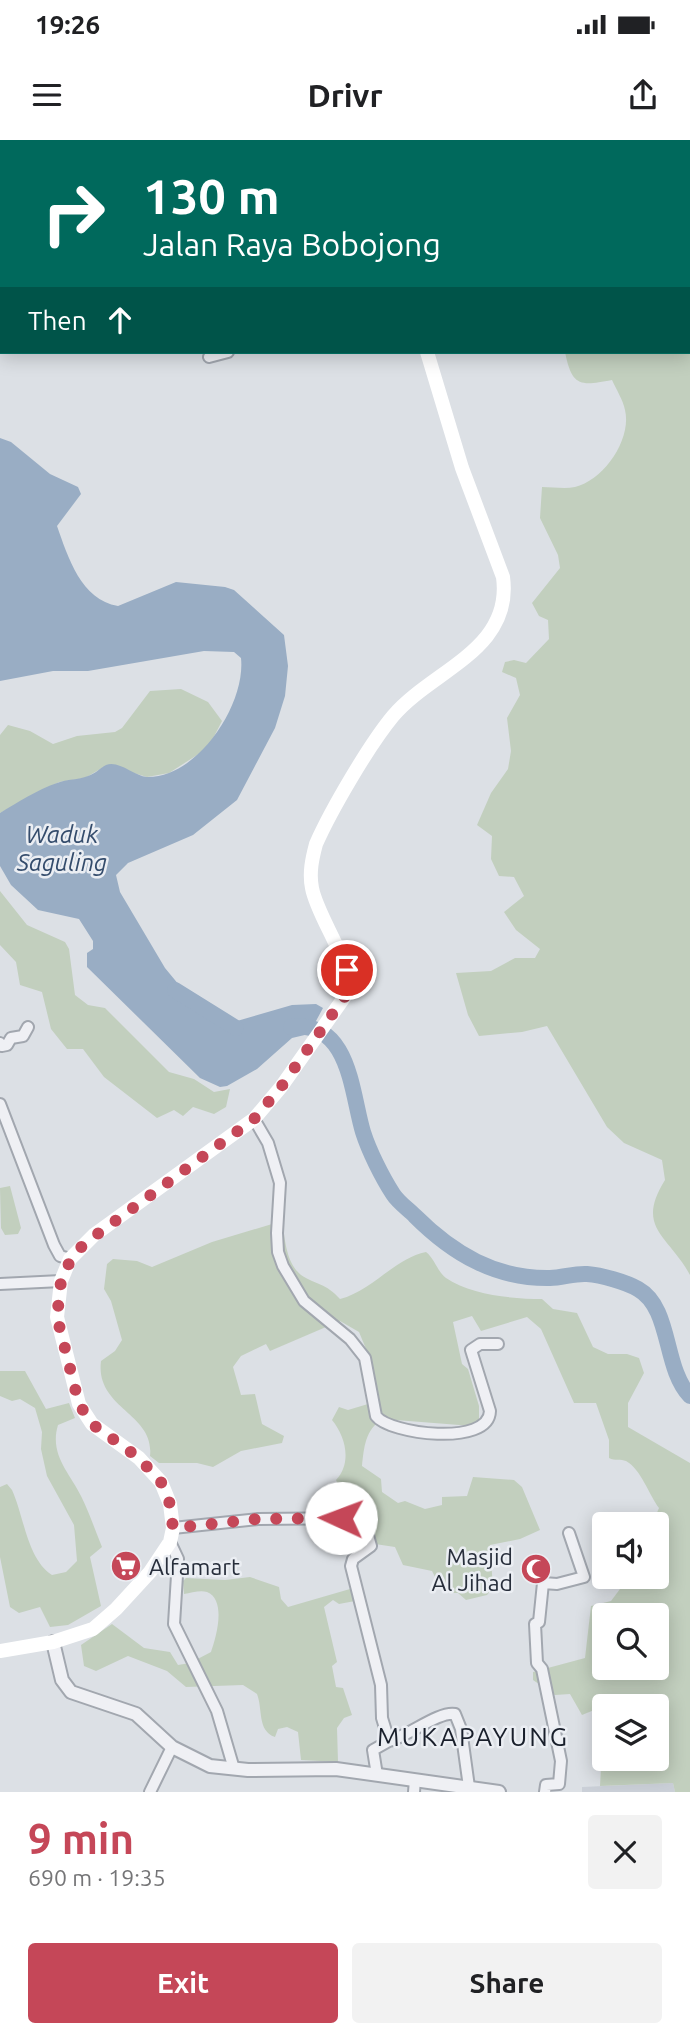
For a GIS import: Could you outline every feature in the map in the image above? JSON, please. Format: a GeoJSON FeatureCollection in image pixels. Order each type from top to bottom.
{"type":"FeatureCollection","features":[{"type":"Feature","properties":{"kind":"main road"},"geometry":{"type":"LineString","coordinates":[[0,1651],[54,1642],[93,1629],[138,1586],[171,1535],[170,1504],[161,1482],[139,1458],[92,1424],[79,1404],[57,1317],[61,1281],[71,1259],[94,1235],[254,1119],[339,1004],[351,983],[311,886],[311,864],[316,844],[392,718],[414,697],[482,645],[499,617],[506,593],[500,565],[462,468],[428,354]]}},
{"type":"Feature","properties":{"kind":"street"},"geometry":{"type":"LineString","coordinates":[[209,357],[220,354]]}},
{"type":"Feature","properties":{"kind":"street"},"geometry":{"type":"LineString","coordinates":[[0,1043],[2,1046],[7,1045],[11,1038],[23,1035],[28,1027]]}},
{"type":"Feature","properties":{"kind":"street"},"geometry":{"type":"LineString","coordinates":[[0,1104],[54,1245],[60,1256],[71,1259]]}},
{"type":"Feature","properties":{"kind":"street"},"geometry":{"type":"LineString","coordinates":[[254,1119],[268,1143],[280,1183],[277,1233],[278,1252],[283,1265],[304,1301],[350,1339],[365,1358],[376,1416],[381,1423],[390,1427],[449,1434],[480,1429],[489,1421],[490,1411],[471,1350],[483,1343],[498,1344]]}},
{"type":"Feature","properties":{"kind":"street"},"geometry":{"type":"LineString","coordinates":[[0,1284],[61,1281]]}},
{"type":"Feature","properties":{"kind":"street"},"geometry":{"type":"LineString","coordinates":[[234,1769],[217,1711],[174,1624],[178,1559],[171,1535],[258,1519],[363,1518],[371,1546],[353,1559],[351,1566],[381,1685],[383,1718],[389,1741]]}},
{"type":"Feature","properties":{"kind":"street"},"geometry":{"type":"LineString","coordinates":[[545,1792],[546,1785],[559,1784],[561,1761],[542,1669],[537,1663],[535,1624],[539,1622],[543,1583],[557,1584],[584,1577],[569,1533]]}},
{"type":"Feature","properties":{"kind":"street"},"geometry":{"type":"LineString","coordinates":[[54,1642],[60,1673],[67,1689],[136,1714],[172,1747],[210,1766],[234,1769],[303,1767],[377,1774],[415,1786],[469,1787],[499,1792]]}},
{"type":"Feature","properties":{"kind":"street"},"geometry":{"type":"LineString","coordinates":[[377,1774],[373,1750],[389,1741],[404,1737],[439,1717],[455,1714],[461,1729],[469,1787]]}},
{"type":"Feature","properties":{"kind":"street"},"geometry":{"type":"LineString","coordinates":[[150,1792],[172,1747]]}},
{"type":"Feature","properties":{"kind":"shaded area"},"geometry":{"type":"Polygon","coordinates":[[[673,1783],[675,1792],[582,1792],[582,1787],[673,1783]]]}},
{"type":"Feature","properties":{"kind":"green space"},"geometry":{"type":"Polygon","coordinates":[[[566,354],[690,354],[690,1275],[654,1221],[653,1209],[665,1180],[662,1160],[624,1143],[607,1127],[547,1026],[522,1032],[479,1036],[468,1015],[456,973],[491,971],[515,958],[535,958],[540,949],[516,930],[504,912],[524,896],[514,877],[499,876],[491,859],[492,836],[477,825],[491,793],[508,769],[511,751],[507,718],[520,695],[516,678],[502,672],[505,662],[514,660],[526,663],[549,639],[548,620],[539,616],[532,603],[560,568],[558,555],[540,518],[542,487],[571,488],[586,483],[614,457],[624,433],[625,410],[612,380],[592,383],[579,381],[571,372],[566,354]]]}},
{"type":"Feature","properties":{"kind":"green space"},"geometry":{"type":"Polygon","coordinates":[[[181,689],[208,702],[222,721],[208,748],[169,773],[147,777],[107,765],[85,778],[59,782],[0,813],[0,735],[8,725],[30,731],[53,744],[77,736],[115,732],[122,728],[150,691],[181,689]]]}},
{"type":"Feature","properties":{"kind":"green space"},"geometry":{"type":"Polygon","coordinates":[[[0,891],[27,925],[65,942],[69,949],[75,995],[88,1005],[105,1008],[169,1072],[194,1079],[214,1092],[230,1089],[226,1107],[214,1114],[193,1107],[183,1116],[174,1110],[157,1118],[104,1077],[83,1049],[67,1049],[51,1029],[42,992],[20,985],[16,962],[0,945],[0,891]]]}},
{"type":"Feature","properties":{"kind":"green space"},"geometry":{"type":"Polygon","coordinates":[[[10,1186],[21,1228],[18,1234],[5,1235],[1,1228],[0,1188],[10,1186]]]}},
{"type":"Feature","properties":{"kind":"green space"},"geometry":{"type":"Polygon","coordinates":[[[282,1221],[287,1250],[296,1270],[340,1299],[363,1289],[404,1261],[426,1252],[443,1275],[456,1284],[492,1295],[542,1299],[553,1309],[577,1313],[593,1347],[608,1354],[627,1354],[639,1358],[644,1373],[628,1403],[628,1427],[690,1463],[690,1792],[675,1792],[673,1783],[600,1786],[601,1771],[669,1771],[669,1694],[592,1694],[592,1711],[582,1715],[570,1694],[555,1695],[533,1680],[533,1672],[585,1658],[592,1606],[592,1680],[669,1680],[669,1603],[603,1603],[611,1601],[620,1589],[669,1589],[669,1512],[657,1512],[659,1508],[631,1465],[626,1461],[609,1458],[609,1440],[596,1403],[574,1403],[541,1329],[527,1317],[481,1331],[472,1316],[453,1322],[462,1364],[468,1369],[479,1406],[479,1422],[472,1426],[383,1419],[372,1428],[366,1440],[362,1466],[381,1479],[382,1492],[398,1503],[405,1501],[425,1509],[442,1505],[442,1497],[467,1496],[473,1477],[514,1480],[522,1487],[540,1530],[520,1539],[490,1545],[493,1588],[487,1595],[466,1600],[458,1593],[443,1593],[432,1571],[403,1565],[395,1547],[375,1544],[367,1514],[359,1503],[344,1497],[336,1480],[344,1466],[345,1450],[341,1434],[332,1420],[339,1407],[348,1410],[378,1401],[369,1356],[359,1332],[340,1321],[270,1351],[266,1344],[241,1356],[233,1367],[241,1395],[255,1394],[262,1424],[284,1436],[282,1443],[241,1451],[213,1467],[197,1463],[159,1463],[150,1456],[149,1442],[144,1430],[107,1390],[102,1377],[101,1361],[115,1351],[122,1340],[111,1301],[104,1289],[107,1264],[113,1259],[137,1261],[152,1267],[212,1242],[282,1221]]]}},
{"type":"Feature","properties":{"kind":"green space"},"geometry":{"type":"Polygon","coordinates":[[[0,1371],[25,1371],[46,1409],[69,1403],[75,1418],[58,1425],[56,1446],[62,1463],[84,1502],[102,1547],[90,1557],[101,1606],[68,1625],[50,1627],[40,1607],[19,1613],[10,1607],[0,1557],[0,1487],[7,1484],[12,1490],[27,1536],[44,1568],[52,1575],[66,1572],[77,1561],[74,1525],[47,1476],[41,1449],[42,1432],[35,1408],[20,1399],[12,1401],[0,1396],[0,1371]]]}},
{"type":"Feature","properties":{"kind":"green space"},"geometry":{"type":"Polygon","coordinates":[[[250,1577],[279,1587],[281,1599],[288,1607],[350,1589],[353,1591],[355,1601],[339,1604],[333,1600],[324,1607],[337,1662],[332,1666],[336,1687],[343,1688],[352,1715],[344,1718],[337,1728],[338,1762],[301,1760],[298,1732],[287,1727],[278,1729],[275,1737],[269,1734],[263,1725],[257,1694],[243,1685],[186,1687],[167,1671],[128,1656],[96,1671],[84,1666],[81,1645],[112,1624],[144,1648],[170,1652],[178,1665],[190,1663],[211,1652],[218,1620],[217,1603],[207,1592],[184,1594],[183,1581],[186,1578],[225,1580],[250,1577]]]}},
{"type":"Feature","properties":{"kind":"water","name":"Waduk Saguling"},"geometry":{"type":"Polygon","coordinates":[[[0,438],[11,442],[50,474],[78,487],[81,494],[57,526],[71,563],[94,595],[118,606],[176,582],[225,587],[234,590],[284,635],[288,666],[285,696],[275,728],[237,800],[193,835],[128,863],[116,875],[120,892],[165,968],[203,1014],[237,1021],[292,1005],[316,1004],[323,1008],[309,1034],[292,1038],[257,1069],[227,1086],[220,1087],[200,1078],[87,967],[87,953],[93,949],[93,941],[79,919],[38,910],[11,885],[0,866],[0,813],[42,789],[91,775],[106,765],[121,766],[147,777],[166,774],[184,765],[215,735],[227,716],[236,696],[241,658],[234,652],[204,651],[88,671],[53,671],[0,681],[0,438]]]}},
{"type":"Feature","properties":{"kind":"waterway"},"geometry":{"type":"LineString","coordinates":[[175,990],[236,1028]]}},
{"type":"Feature","properties":{"kind":"waterway"},"geometry":{"type":"LineString","coordinates":[[291,1027],[311,1028],[325,1035],[337,1047],[351,1079],[363,1132],[376,1164],[395,1197],[429,1230],[476,1262],[511,1274],[550,1278],[593,1275],[620,1281],[638,1289],[649,1298],[657,1310],[675,1370],[690,1396]]}},
{"type":"Feature","properties":{"kind":"place","name":"Alfamart"},"geometry":{"type":"Point","coordinates":[126,1566]}},
{"type":"Feature","properties":{"kind":"place","name":"Masjid Al Jihad"},"geometry":{"type":"Point","coordinates":[536,1569]}},
{"type":"Feature","properties":{"kind":"district","name":"MUKAPAYUNG"},"geometry":{"type":"Point","coordinates":[473,1736]}},
{"type":"Feature","properties":{"kind":"route"},"geometry":{"type":"LineString","coordinates":[[341,1518],[258,1519],[173,1528],[170,1504],[161,1482],[139,1458],[92,1424],[79,1404],[57,1317],[61,1281],[71,1259],[94,1235],[254,1119],[281,1087],[348,992],[351,983],[347,970]]}}]}
